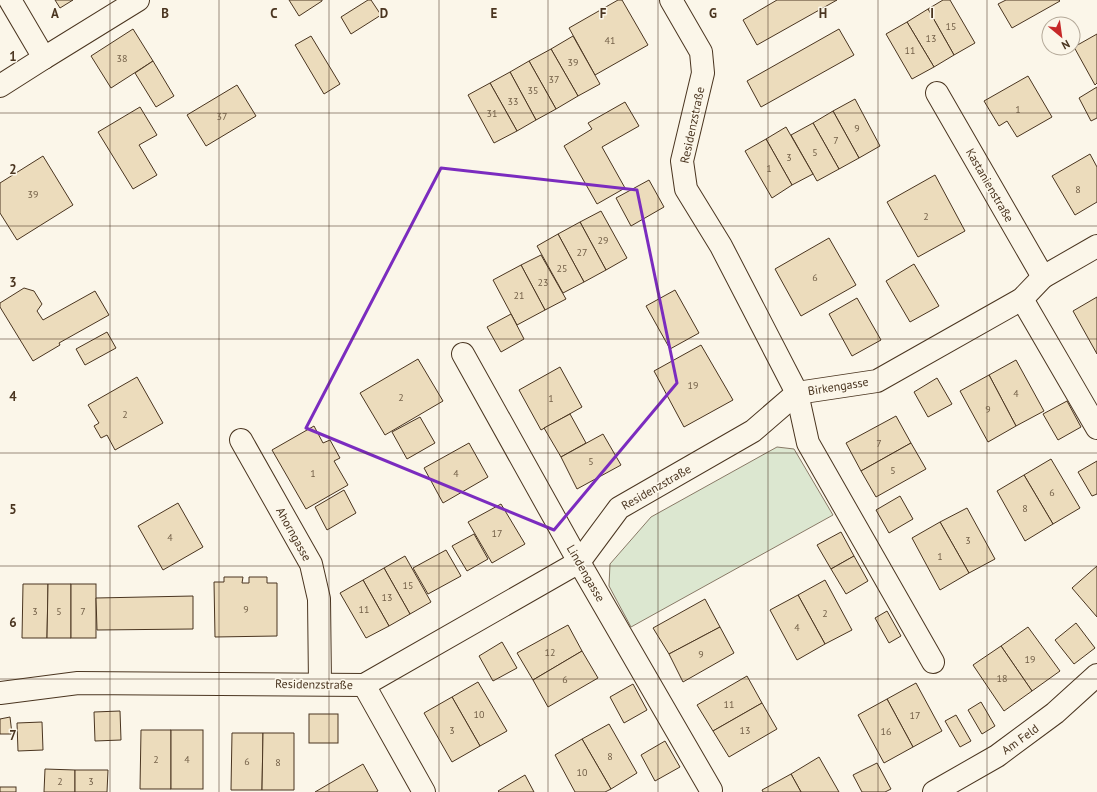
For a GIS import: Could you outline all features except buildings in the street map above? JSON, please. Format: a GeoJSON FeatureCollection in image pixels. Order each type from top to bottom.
{"type":"FeatureCollection","features":[{"type":"Feature","properties":{"kind":"street"},"geometry":{"type":"LineString","coordinates":[[10,0],[44,58]]}},
{"type":"Feature","properties":{"kind":"street"},"geometry":{"type":"LineString","coordinates":[[0,86],[138,0]]}},
{"type":"Feature","properties":{"kind":"street","name":"Residenzstraße"},"geometry":{"type":"LineString","coordinates":[[0,693],[78,683],[364,685],[579,562],[618,508],[753,431],[797,393],[721,246],[686,189],[682,161],[703,72],[701,52],[671,0]]}},
{"type":"Feature","properties":{"kind":"street","name":"Kastanienstraße"},"geometry":{"type":"LineString","coordinates":[[937,93],[1043,277]]}},
{"type":"Feature","properties":{"kind":"street","name":"Birkengasse"},"geometry":{"type":"LineString","coordinates":[[933,662],[808,443],[797,393],[877,381],[1022,299],[1043,277],[1097,246]]}},
{"type":"Feature","properties":{"kind":"street"},"geometry":{"type":"LineString","coordinates":[[1022,299],[1097,428]]}},
{"type":"Feature","properties":{"kind":"street","name":"Lindengasse"},"geometry":{"type":"LineString","coordinates":[[463,354],[579,562],[711,790]]}},
{"type":"Feature","properties":{"kind":"street","name":"Ahorngasse"},"geometry":{"type":"LineString","coordinates":[[241,440],[311,564],[319,599],[320,684]]}},
{"type":"Feature","properties":{"kind":"street","name":"Am Feld"},"geometry":{"type":"LineString","coordinates":[[934,792],[997,756],[1055,713],[1097,675]]}},
{"type":"Feature","properties":{"kind":"street"},"geometry":{"type":"LineString","coordinates":[[364,685],[424,792]]}},
{"type":"Feature","properties":{"kind":"highlighted area"},"geometry":{"type":"Polygon","coordinates":[[[441,168],[637,190],[677,383],[554,530],[306,428],[441,168]]]}},
{"type":"Feature","properties":{"kind":"green space"},"geometry":{"type":"Polygon","coordinates":[[[777,447],[794,449],[833,515],[631,627],[609,586],[610,564],[651,517],[777,447]]]}}]}
